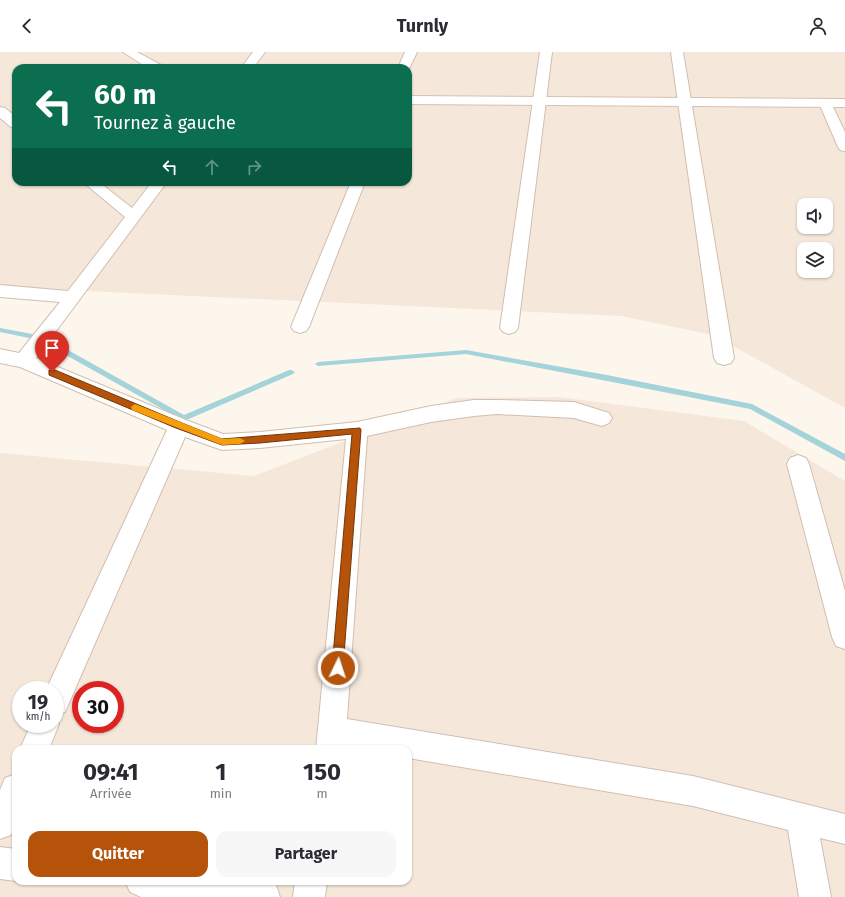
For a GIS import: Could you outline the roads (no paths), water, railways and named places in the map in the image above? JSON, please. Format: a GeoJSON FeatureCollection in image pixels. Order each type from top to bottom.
{"type":"FeatureCollection","features":[{"type":"Feature","properties":{"kind":"street"},"geometry":{"type":"LineString","coordinates":[[129,52],[150,64]]}},
{"type":"Feature","properties":{"kind":"street"},"geometry":{"type":"LineString","coordinates":[[250,64],[259,52]]}},
{"type":"Feature","properties":{"kind":"street"},"geometry":{"type":"LineString","coordinates":[[406,64],[411,52]]}},
{"type":"Feature","properties":{"kind":"street"},"geometry":{"type":"LineString","coordinates":[[509,328],[546,52]]}},
{"type":"Feature","properties":{"kind":"street"},"geometry":{"type":"LineString","coordinates":[[677,52],[724,358]]}},
{"type":"Feature","properties":{"kind":"street"},"geometry":{"type":"LineString","coordinates":[[412,100],[845,103]]}},
{"type":"Feature","properties":{"kind":"street"},"geometry":{"type":"LineString","coordinates":[[825,103],[845,147]]}},
{"type":"Feature","properties":{"kind":"street"},"geometry":{"type":"LineString","coordinates":[[0,111],[12,121]]}},
{"type":"Feature","properties":{"kind":"street"},"geometry":{"type":"LineString","coordinates":[[95,186],[134,216]]}},
{"type":"Feature","properties":{"kind":"street"},"geometry":{"type":"LineString","coordinates":[[24,361],[157,186]]}},
{"type":"Feature","properties":{"kind":"street"},"geometry":{"type":"LineString","coordinates":[[300,327],[356,186]]}},
{"type":"Feature","properties":{"kind":"street"},"geometry":{"type":"LineString","coordinates":[[0,291],[72,297]]}},
{"type":"Feature","properties":{"kind":"street"},"geometry":{"type":"LineString","coordinates":[[0,356],[24,361],[179,426],[222,442],[260,440],[357,430],[461,409],[498,407],[574,410],[602,418]]}},
{"type":"Feature","properties":{"kind":"street"},"geometry":{"type":"LineString","coordinates":[[64,682],[179,426]]}},
{"type":"Feature","properties":{"kind":"street"},"geometry":{"type":"LineString","coordinates":[[357,430],[332,740],[367,745]]}},
{"type":"Feature","properties":{"kind":"street"},"geometry":{"type":"LineString","coordinates":[[798,464],[845,637]]}},
{"type":"Feature","properties":{"kind":"street"},"geometry":{"type":"LineString","coordinates":[[36,745],[41,733]]}},
{"type":"Feature","properties":{"kind":"street"},"geometry":{"type":"LineString","coordinates":[[412,751],[693,791],[845,829]]}},
{"type":"Feature","properties":{"kind":"street"},"geometry":{"type":"LineString","coordinates":[[0,824],[12,798]]}},
{"type":"Feature","properties":{"kind":"street"},"geometry":{"type":"LineString","coordinates":[[801,818],[815,897]]}},
{"type":"Feature","properties":{"kind":"street"},"geometry":{"type":"LineString","coordinates":[[0,863],[12,864]]}},
{"type":"Feature","properties":{"kind":"street"},"geometry":{"type":"LineString","coordinates":[[172,885],[264,897]]}},
{"type":"Feature","properties":{"kind":"street"},"geometry":{"type":"LineString","coordinates":[[309,897],[310,885]]}},
{"type":"Feature","properties":{"kind":"waterway"},"geometry":{"type":"LineString","coordinates":[[0,330],[41,338],[184,418],[291,372]]}},
{"type":"Feature","properties":{"kind":"waterway"},"geometry":{"type":"LineString","coordinates":[[318,364],[466,352],[752,407],[845,458]]}}]}
